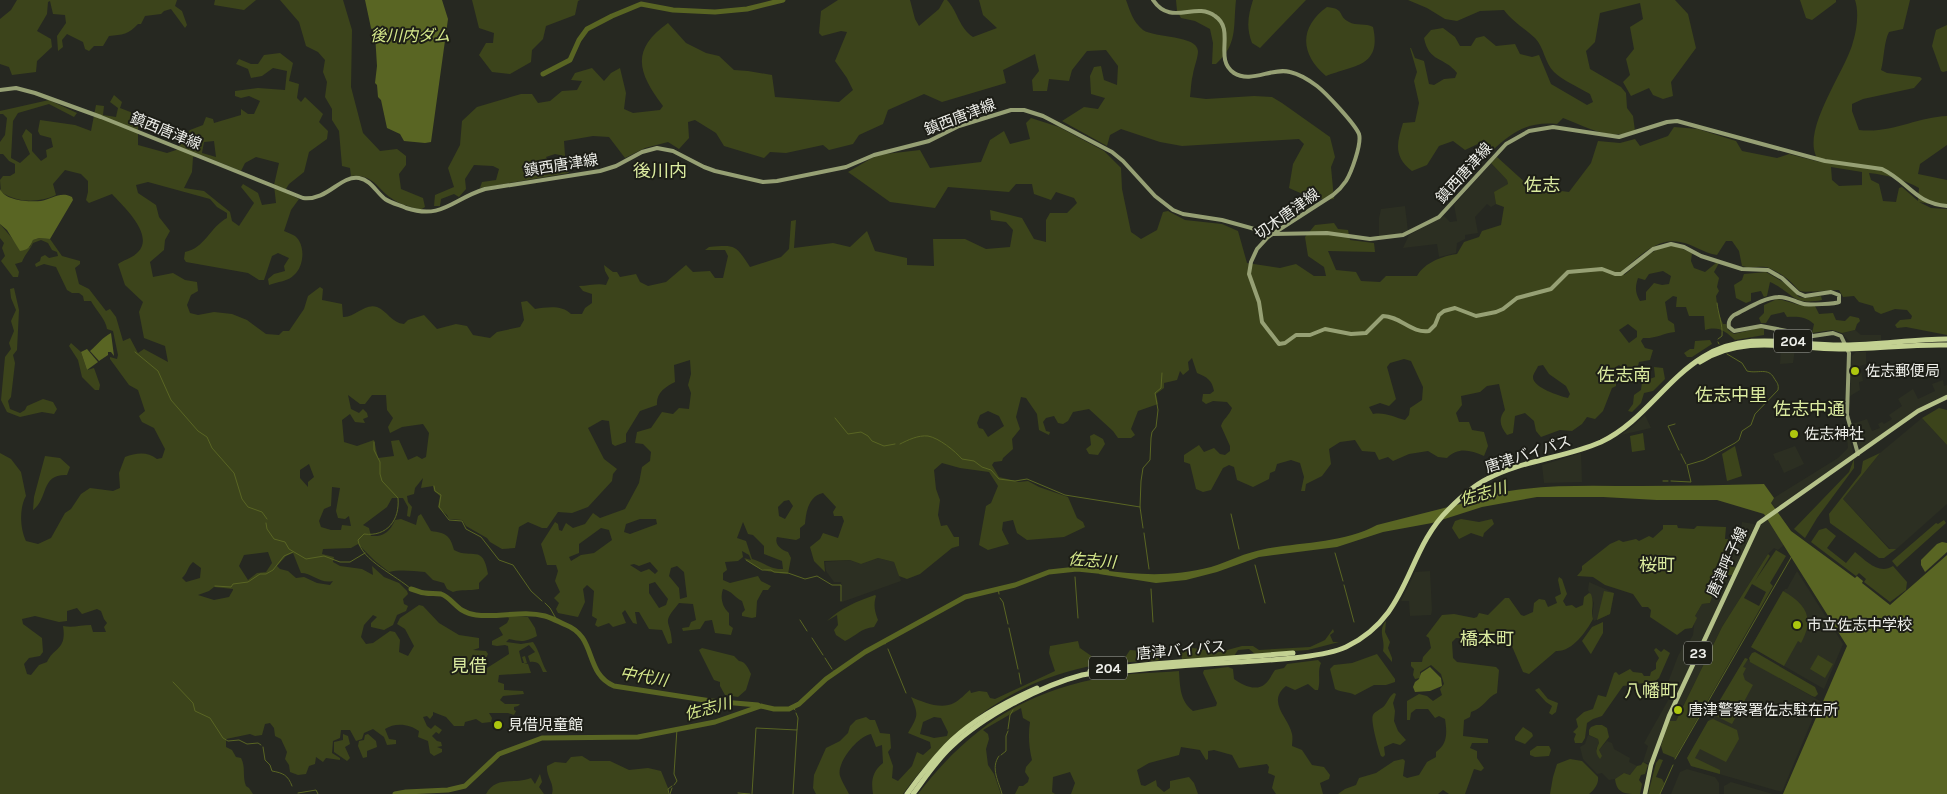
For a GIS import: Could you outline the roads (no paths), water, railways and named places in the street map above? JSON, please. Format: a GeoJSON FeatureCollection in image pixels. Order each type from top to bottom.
{"type":"FeatureCollection","features":[{"type":"Feature","properties":{"kind":"highway","name":"唐津バイパス"},"geometry":{"type":"LineString","coordinates":[[1847,347],[1947,339]]}},
{"type":"Feature","properties":{"kind":"highway","name":"唐津バイパス"},"geometry":{"type":"LineString","coordinates":[[913,794],[949,749],[969,732],[1016,702],[1071,678],[1101,673],[1288,657],[1325,652],[1350,644],[1372,630],[1396,603],[1432,529],[1457,500],[1483,481],[1497,474],[1580,450],[1609,438],[1638,418],[1658,398],[1673,379],[1713,351],[1730,345],[1769,340],[1847,347],[1947,345]]}},
{"type":"Feature","properties":{"kind":"highway","name":"唐津バイパス"},"geometry":{"type":"LineString","coordinates":[[907,794],[946,746],[968,728],[1002,706],[1062,678],[1084,671],[1315,652],[1350,644]]}},
{"type":"Feature","properties":{"kind":"main road","name":"切木唐津線"},"geometry":{"type":"LineString","coordinates":[[1153,0],[1167,13],[1200,11],[1215,15],[1225,28],[1224,59],[1234,73],[1245,77],[1289,72],[1302,77],[1318,87],[1351,123],[1358,134],[1358,146],[1350,172],[1342,187],[1333,195],[1273,234],[1257,249],[1251,262],[1249,274],[1259,302],[1262,322],[1276,342],[1281,344],[1296,335],[1310,335],[1325,329],[1351,334],[1366,333],[1383,316],[1393,317],[1418,331],[1430,331],[1439,315],[1449,309],[1462,309],[1476,316],[1496,312],[1517,298],[1551,289],[1568,272],[1602,269],[1615,274],[1621,274],[1653,249],[1671,244],[1742,269],[1768,270],[1782,278],[1798,293],[1805,296],[1831,292],[1838,294],[1840,297],[1840,301],[1837,304],[1806,305],[1788,298],[1774,297],[1731,318],[1729,324],[1731,330],[1740,331],[1761,326],[1813,336],[1833,333],[1841,336],[1847,347]]}},
{"type":"Feature","properties":{"kind":"main road","name":"鎮西唐津線"},"geometry":{"type":"LineString","coordinates":[[0,90],[16,88],[35,93],[303,198],[318,198],[345,181],[359,178],[370,183],[392,203],[417,211],[430,212],[440,210],[485,189],[600,171],[616,166],[642,152],[658,148],[673,151],[715,171],[762,182],[776,181],[846,167],[880,153],[929,141],[952,129],[1010,110],[1024,110],[1043,116],[1112,152],[1124,161],[1148,190],[1173,210],[1183,214],[1222,220],[1273,234],[1327,233],[1370,239],[1403,235],[1444,213],[1506,144],[1529,131],[1553,127],[1619,137],[1667,122],[1677,121],[1825,161],[1882,169],[1894,176],[1926,202],[1947,206]]}},
{"type":"Feature","properties":{"kind":"main road"},"geometry":{"type":"LineString","coordinates":[[1847,347],[1847,415],[1858,454]]}},
{"type":"Feature","properties":{"kind":"main road","name":"唐津呼子線"},"geometry":{"type":"LineString","coordinates":[[1645,794],[1651,765],[1668,716],[1756,528],[1764,518],[1918,411],[1947,397]]}},
{"type":"Feature","properties":{"kind":"water","name":"後川内ダム"},"geometry":{"type":"Polygon","coordinates":[[[365,0],[442,0],[448,19],[431,142],[404,141],[400,134],[387,128],[375,83],[377,66],[375,34],[371,28],[365,0]]]}},
{"type":"Feature","properties":{"kind":"water"},"geometry":{"type":"Polygon","coordinates":[[[0,189],[7,196],[18,200],[41,201],[56,196],[68,195],[73,200],[50,239],[39,238],[33,240],[28,248],[20,251],[7,230],[0,224],[0,189]]]}},
{"type":"Feature","properties":{"kind":"water"},"geometry":{"type":"Polygon","coordinates":[[[111,333],[114,356],[111,352],[108,352],[108,355],[99,361],[90,351],[111,333]]]}},
{"type":"Feature","properties":{"kind":"water"},"geometry":{"type":"Polygon","coordinates":[[[87,349],[98,362],[87,370],[81,352],[87,349]]]}},
{"type":"Feature","properties":{"kind":"water"},"geometry":{"type":"Polygon","coordinates":[[[1764,484],[1774,498],[1771,503],[1791,531],[1855,578],[1857,576],[1863,581],[1862,583],[1890,605],[1947,555],[1947,794],[1783,794],[1847,646],[1764,514],[1717,500],[1537,497],[1482,507],[1432,523],[1383,532],[1337,547],[1259,557],[1217,572],[1186,580],[1156,583],[1099,574],[1101,570],[1169,574],[1197,570],[1257,551],[1337,539],[1377,525],[1504,492],[1573,486],[1764,484]]]}},
{"type":"Feature","properties":{"kind":"water"},"geometry":{"type":"Polygon","coordinates":[[[1947,543],[1947,552],[1925,572],[1921,565],[1921,560],[1937,544],[1947,543]]]}},
{"type":"Feature","properties":{"kind":"water"},"geometry":{"type":"Polygon","coordinates":[[[1430,667],[1441,678],[1442,686],[1430,691],[1415,692],[1413,687],[1415,682],[1419,679],[1421,673],[1430,667]]]}},
{"type":"Feature","properties":{"kind":"waterway"},"geometry":{"type":"LineString","coordinates":[[543,74],[570,60],[579,40],[587,29],[641,4],[673,10],[715,12],[747,9],[783,0]]}},
{"type":"Feature","properties":{"kind":"waterway"},"geometry":{"type":"LineString","coordinates":[[1717,303],[1722,332],[1722,336],[1718,339]]}},
{"type":"Feature","properties":{"kind":"waterway"},"geometry":{"type":"LineString","coordinates":[[135,352],[158,371],[171,400],[198,431],[207,437],[212,448],[234,473],[242,499],[248,507],[262,512],[267,519]]}},
{"type":"Feature","properties":{"kind":"waterway"},"geometry":{"type":"LineString","coordinates":[[1671,481],[1691,482],[1687,465],[1704,460],[1739,440],[1742,431],[1751,425],[1755,414],[1778,390],[1778,384],[1772,375],[1766,372],[1747,371],[1742,363],[1727,354]]}},
{"type":"Feature","properties":{"kind":"waterway"},"geometry":{"type":"LineString","coordinates":[[1143,528],[1140,507],[1141,481],[1143,468],[1150,460],[1151,438],[1152,432],[1156,427],[1158,410],[1155,393],[1161,388],[1162,373]]}},
{"type":"Feature","properties":{"kind":"waterway"},"geometry":{"type":"LineString","coordinates":[[835,418],[848,434],[861,432],[872,441],[884,446],[895,444]]}},
{"type":"Feature","properties":{"kind":"waterway"},"geometry":{"type":"LineString","coordinates":[[1675,424],[1668,426],[1679,450]]}},
{"type":"Feature","properties":{"kind":"waterway"},"geometry":{"type":"LineString","coordinates":[[900,444],[910,439],[928,436],[946,445],[962,459],[974,461],[982,467],[991,470],[999,479],[1015,481],[1027,479],[1065,495],[1140,507]]}},
{"type":"Feature","properties":{"kind":"waterway"},"geometry":{"type":"LineString","coordinates":[[374,442],[374,450],[380,462],[382,481],[398,498],[397,513],[394,520],[385,530],[379,533],[364,534],[358,540],[372,561],[411,589]]}},
{"type":"Feature","properties":{"kind":"waterway"},"geometry":{"type":"LineString","coordinates":[[1681,454],[1686,464]]}},
{"type":"Feature","properties":{"kind":"waterway"},"geometry":{"type":"LineString","coordinates":[[1663,481],[1668,481]]}},
{"type":"Feature","properties":{"kind":"waterway"},"geometry":{"type":"LineString","coordinates":[[434,486],[435,491],[441,495],[439,507],[449,520],[462,521],[466,529],[481,537],[499,560],[513,565],[531,591],[542,601]]}},
{"type":"Feature","properties":{"kind":"waterway"},"geometry":{"type":"LineString","coordinates":[[1231,514],[1239,549]]}},
{"type":"Feature","properties":{"kind":"waterway"},"geometry":{"type":"LineString","coordinates":[[266,523],[267,529],[274,539],[285,542],[289,549],[306,559],[324,556],[340,562],[350,562],[365,553]]}},
{"type":"Feature","properties":{"kind":"waterway"},"geometry":{"type":"LineString","coordinates":[[1144,533],[1149,569]]}},
{"type":"Feature","properties":{"kind":"waterway"},"geometry":{"type":"LineString","coordinates":[[215,586],[231,587],[233,584],[248,582],[260,574],[266,574],[273,570],[284,556],[293,552]]}},
{"type":"Feature","properties":{"kind":"waterway"},"geometry":{"type":"LineString","coordinates":[[1335,553],[1343,581]]}},
{"type":"Feature","properties":{"kind":"waterway"},"geometry":{"type":"LineString","coordinates":[[1675,759],[1792,556]]}},
{"type":"Feature","properties":{"kind":"waterway"},"geometry":{"type":"LineString","coordinates":[[746,560],[762,570],[788,573],[805,579],[817,576],[832,585],[841,585],[841,601]]}},
{"type":"Feature","properties":{"kind":"waterway"},"geometry":{"type":"LineString","coordinates":[[1255,565],[1265,603]]}},
{"type":"Feature","properties":{"kind":"waterway","name":"佐志川"},"geometry":{"type":"LineString","coordinates":[[395,794],[448,790],[465,786],[499,754],[542,738],[638,737],[715,722],[761,706],[774,709],[789,709],[799,704],[826,679],[865,652],[965,597],[1015,585],[1049,572],[1077,569],[1107,572]]}},
{"type":"Feature","properties":{"kind":"waterway"},"geometry":{"type":"LineString","coordinates":[[1075,577],[1078,618]]}},
{"type":"Feature","properties":{"kind":"waterway"},"geometry":{"type":"LineString","coordinates":[[1344,585],[1354,622]]}},
{"type":"Feature","properties":{"kind":"waterway","name":"佐志川"},"geometry":{"type":"LineString","coordinates":[[998,588],[999,594]]}},
{"type":"Feature","properties":{"kind":"waterway","name":"中代川"},"geometry":{"type":"LineString","coordinates":[[411,589],[423,593],[441,594],[460,609],[470,614],[485,616],[537,614],[566,625],[576,631],[582,638],[598,673],[614,686],[711,701],[758,705]]}},
{"type":"Feature","properties":{"kind":"waterway"},"geometry":{"type":"LineString","coordinates":[[1151,589],[1153,622]]}},
{"type":"Feature","properties":{"kind":"waterway"},"geometry":{"type":"LineString","coordinates":[[1000,598],[1003,602],[1008,624]]}},
{"type":"Feature","properties":{"kind":"waterway"},"geometry":{"type":"LineString","coordinates":[[545,603],[558,622]]}},
{"type":"Feature","properties":{"kind":"waterway"},"geometry":{"type":"LineString","coordinates":[[800,620],[807,631]]}},
{"type":"Feature","properties":{"kind":"waterway"},"geometry":{"type":"LineString","coordinates":[[1009,628],[1018,669]]}},
{"type":"Feature","properties":{"kind":"waterway"},"geometry":{"type":"LineString","coordinates":[[812,638],[823,655]]}},
{"type":"Feature","properties":{"kind":"waterway"},"geometry":{"type":"LineString","coordinates":[[888,649],[906,693]]}},
{"type":"Feature","properties":{"kind":"waterway"},"geometry":{"type":"LineString","coordinates":[[825,658],[832,669]]}},
{"type":"Feature","properties":{"kind":"waterway"},"geometry":{"type":"LineString","coordinates":[[1019,673],[1021,684]]}},
{"type":"Feature","properties":{"kind":"waterway"},"geometry":{"type":"LineString","coordinates":[[173,682],[193,703],[195,711],[210,718],[223,738],[228,741],[239,740],[247,744],[258,743],[261,745]]}},
{"type":"Feature","properties":{"kind":"waterway"},"geometry":{"type":"LineString","coordinates":[[1008,729],[1010,715],[1013,710]]}},
{"type":"Feature","properties":{"kind":"waterway"},"geometry":{"type":"LineString","coordinates":[[752,794],[756,728],[797,730],[798,718],[796,713]]}},
{"type":"Feature","properties":{"kind":"waterway"},"geometry":{"type":"LineString","coordinates":[[674,785],[677,781],[674,774],[677,729]]}},
{"type":"Feature","properties":{"kind":"waterway"},"geometry":{"type":"LineString","coordinates":[[793,794],[797,730]]}},
{"type":"Feature","properties":{"kind":"waterway"},"geometry":{"type":"LineString","coordinates":[[1001,755],[1006,751],[1008,731]]}},
{"type":"Feature","properties":{"kind":"waterway"},"geometry":{"type":"LineString","coordinates":[[263,747],[265,760],[270,765],[272,771],[285,775],[292,786]]}},
{"type":"Feature","properties":{"kind":"waterway"},"geometry":{"type":"LineString","coordinates":[[999,756],[996,761],[995,770],[1002,794]]}},
{"type":"Feature","properties":{"kind":"waterway"},"geometry":{"type":"LineString","coordinates":[[1660,794],[1673,765]]}},
{"type":"Feature","properties":{"kind":"waterway"},"geometry":{"type":"LineString","coordinates":[[669,794],[668,789],[672,786]]}},
{"type":"Feature","properties":{"kind":"waterway"},"geometry":{"type":"LineString","coordinates":[[670,794],[672,788]]}},
{"type":"Feature","properties":{"kind":"waterway"},"geometry":{"type":"LineString","coordinates":[[298,793],[316,790],[318,794]]}},
{"type":"Feature","properties":{"kind":"waterway"},"geometry":{"type":"LineString","coordinates":[[738,793],[750,794]]}},
{"type":"Feature","properties":{"kind":"place","name":"佐志郵便局"},"geometry":{"type":"Point","coordinates":[1855,371]}},
{"type":"Feature","properties":{"kind":"place","name":"佐志神社"},"geometry":{"type":"Point","coordinates":[1794,434]}},
{"type":"Feature","properties":{"kind":"place","name":"市立佐志中学校"},"geometry":{"type":"Point","coordinates":[1797,625]}},
{"type":"Feature","properties":{"kind":"place","name":"唐津警察署佐志駐在所"},"geometry":{"type":"Point","coordinates":[1678,710]}},
{"type":"Feature","properties":{"kind":"place","name":"見借児童館"},"geometry":{"type":"Point","coordinates":[498,725]}},
{"type":"Feature","properties":{"kind":"district","name":"後川内"},"geometry":{"type":"Point","coordinates":[660,171]}},
{"type":"Feature","properties":{"kind":"district","name":"佐志"},"geometry":{"type":"Point","coordinates":[1542,185]}},
{"type":"Feature","properties":{"kind":"district","name":"佐志南"},"geometry":{"type":"Point","coordinates":[1624,375]}},
{"type":"Feature","properties":{"kind":"district","name":"佐志中里"},"geometry":{"type":"Point","coordinates":[1731,395]}},
{"type":"Feature","properties":{"kind":"district","name":"佐志中通"},"geometry":{"type":"Point","coordinates":[1809,409]}},
{"type":"Feature","properties":{"kind":"district","name":"桜町"},"geometry":{"type":"Point","coordinates":[1657,565]}},
{"type":"Feature","properties":{"kind":"district","name":"橋本町"},"geometry":{"type":"Point","coordinates":[1487,639]}},
{"type":"Feature","properties":{"kind":"district","name":"見借"},"geometry":{"type":"Point","coordinates":[469,666]}},
{"type":"Feature","properties":{"kind":"district","name":"八幡町"},"geometry":{"type":"Point","coordinates":[1651,691]}}]}
